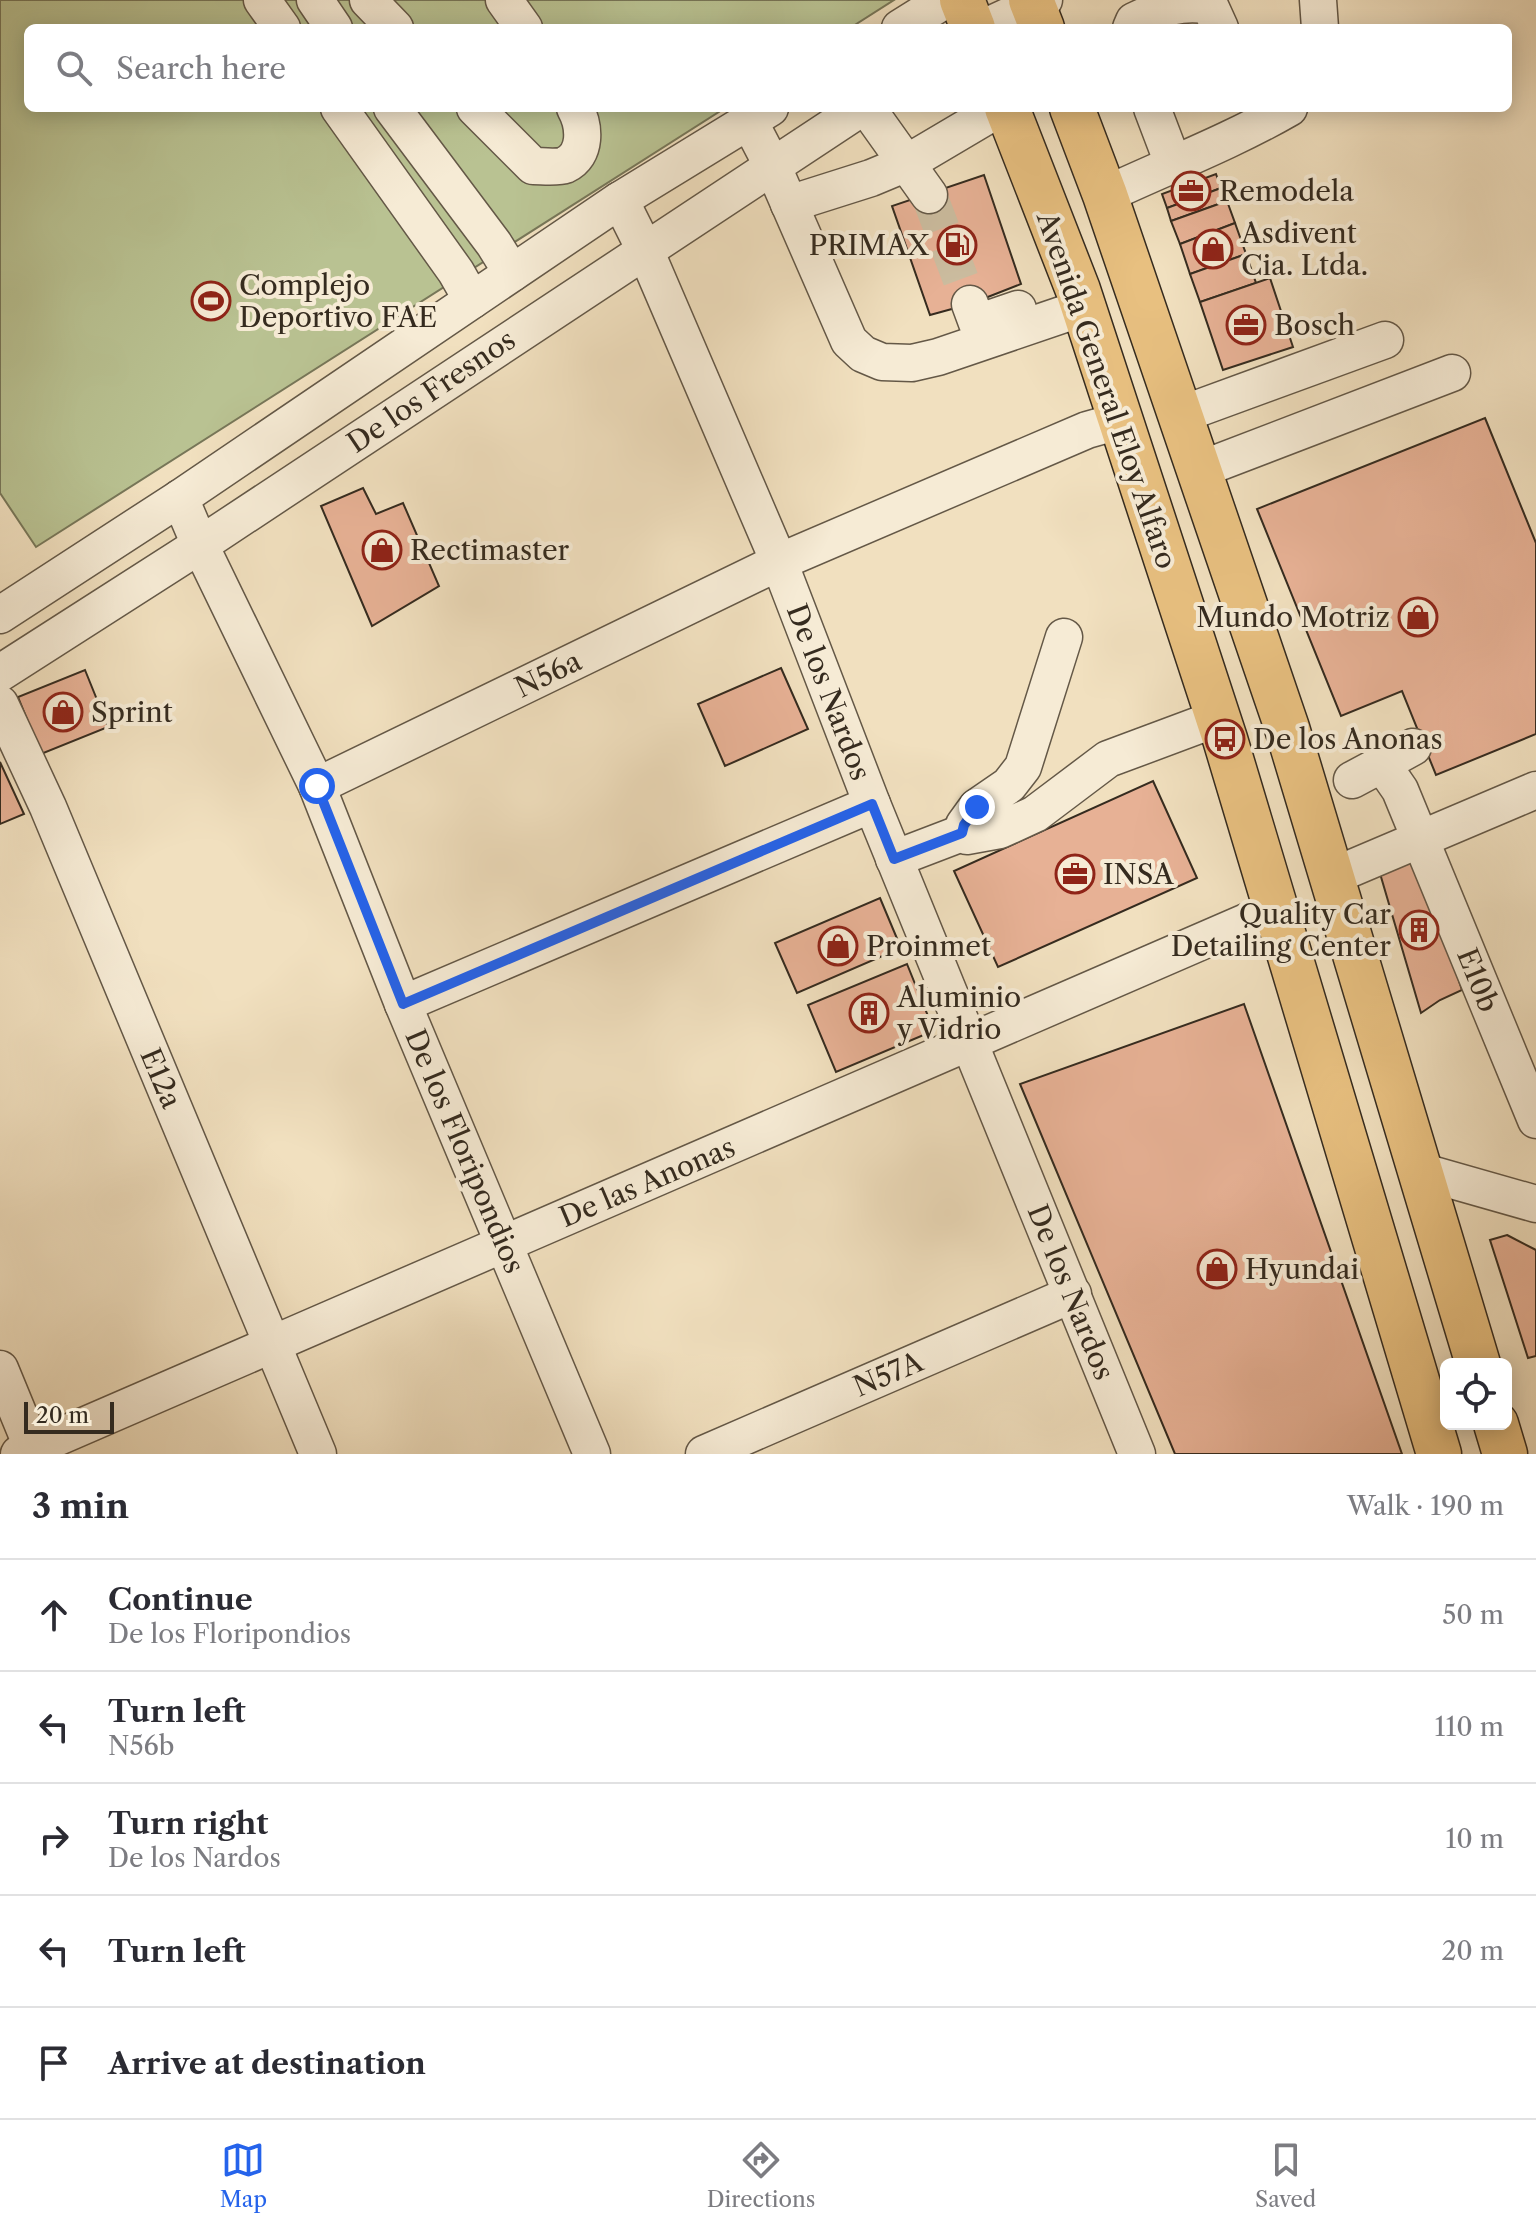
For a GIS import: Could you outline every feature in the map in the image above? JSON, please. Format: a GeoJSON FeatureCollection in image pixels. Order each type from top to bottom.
{"type":"FeatureCollection","features":[{"type":"Feature","properties":{"kind":"main road"},"geometry":{"type":"LineString","coordinates":[[962,0],[971,24]]}},
{"type":"Feature","properties":{"kind":"main road","name":"Avenida General Eloy Alfaro"},"geometry":{"type":"LineString","coordinates":[[1009,112],[1080,299],[1218,718],[1439,1454]]}},
{"type":"Feature","properties":{"kind":"main road"},"geometry":{"type":"LineString","coordinates":[[1074,112],[1105,195],[1287,728],[1476,1358]]}},
{"type":"Feature","properties":{"kind":"main road"},"geometry":{"type":"LineString","coordinates":[[1498,1430],[1505,1454]]}},
{"type":"Feature","properties":{"kind":"street"},"geometry":{"type":"LineString","coordinates":[[262,0],[279,24]]}},
{"type":"Feature","properties":{"kind":"street"},"geometry":{"type":"LineString","coordinates":[[315,0],[331,24]]}},
{"type":"Feature","properties":{"kind":"street"},"geometry":{"type":"LineString","coordinates":[[368,0],[391,24]]}},
{"type":"Feature","properties":{"kind":"street"},"geometry":{"type":"LineString","coordinates":[[504,0],[521,24]]}},
{"type":"Feature","properties":{"kind":"street"},"geometry":{"type":"LineString","coordinates":[[906,24],[945,0]]}},
{"type":"Feature","properties":{"kind":"street"},"geometry":{"type":"LineString","coordinates":[[1317,0],[1320,24]]}},
{"type":"Feature","properties":{"kind":"street"},"geometry":{"type":"LineString","coordinates":[[1130,24],[1178,3],[1209,10]]}},
{"type":"Feature","properties":{"kind":"street"},"geometry":{"type":"LineString","coordinates":[[994,24],[1037,8]]}},
{"type":"Feature","properties":{"kind":"street"},"geometry":{"type":"LineString","coordinates":[[342,112],[447,259],[472,300]]}},
{"type":"Feature","properties":{"kind":"street"},"geometry":{"type":"LineString","coordinates":[[395,112],[494,244],[512,273]]}},
{"type":"Feature","properties":{"kind":"street"},"geometry":{"type":"LineString","coordinates":[[479,112],[533,166],[563,166],[577,155],[584,135],[576,112]]}},
{"type":"Feature","properties":{"kind":"street","name":"De los Fresnos"},"geometry":{"type":"LineString","coordinates":[[0,673],[200,545],[855,112]]}},
{"type":"Feature","properties":{"kind":"street"},"geometry":{"type":"LineString","coordinates":[[870,112],[929,195]]}},
{"type":"Feature","properties":{"kind":"street"},"geometry":{"type":"LineString","coordinates":[[789,204],[907,163],[993,112]]}},
{"type":"Feature","properties":{"kind":"street"},"geometry":{"type":"LineString","coordinates":[[1154,112],[1174,166]]}},
{"type":"Feature","properties":{"kind":"street"},"geometry":{"type":"LineString","coordinates":[[1105,195],[1174,166],[1252,118],[1274,112]]}},
{"type":"Feature","properties":{"kind":"street"},"geometry":{"type":"LineString","coordinates":[[759,115],[773,167],[789,204],[849,341],[863,354],[882,362],[912,363],[938,357],[1080,299]]}},
{"type":"Feature","properties":{"kind":"street","name":"De los Fresnos"},"geometry":{"type":"LineString","coordinates":[[0,615],[180,498],[620,200],[759,115]]}},
{"type":"Feature","properties":{"kind":"street","name":"De los Nardos"},"geometry":{"type":"LineString","coordinates":[[620,200],[645,250],[779,562],[894,859],[1137,1454]]}},
{"type":"Feature","properties":{"kind":"street"},"geometry":{"type":"LineString","coordinates":[[970,304],[977,323],[1080,299]]}},
{"type":"Feature","properties":{"kind":"street"},"geometry":{"type":"LineString","coordinates":[[1180,415],[1385,340]]}},
{"type":"Feature","properties":{"kind":"street"},"geometry":{"type":"LineString","coordinates":[[1199,470],[1452,373]]}},
{"type":"Feature","properties":{"kind":"street","name":"N56a"},"geometry":{"type":"LineString","coordinates":[[317,786],[779,562],[1087,430],[1119,421]]}},
{"type":"Feature","properties":{"kind":"street","name":"De los Floripondios"},"geometry":{"type":"LineString","coordinates":[[180,498],[317,786],[403,1004],[592,1454]]}},
{"type":"Feature","properties":{"kind":"street"},"geometry":{"type":"LineString","coordinates":[[962,833],[977,807],[1009,785],[1023,767],[1064,637]]}},
{"type":"Feature","properties":{"kind":"street","name":"E12a"},"geometry":{"type":"LineString","coordinates":[[0,704],[48,807],[318,1454]]}},
{"type":"Feature","properties":{"kind":"street"},"geometry":{"type":"LineString","coordinates":[[894,859],[962,833],[970,836],[1000,830],[1035,814],[1108,759],[1218,718]]}},
{"type":"Feature","properties":{"kind":"street","name":"E10b"},"geometry":{"type":"LineString","coordinates":[[1382,764],[1400,790],[1532,1098]]}},
{"type":"Feature","properties":{"kind":"street"},"geometry":{"type":"LineString","coordinates":[[1331,877],[1536,790]]}},
{"type":"Feature","properties":{"kind":"street"},"geometry":{"type":"LineString","coordinates":[[403,1004],[872,804]]}},
{"type":"Feature","properties":{"kind":"street","name":"De las Anonas"},"geometry":{"type":"LineString","coordinates":[[29,1452],[1274,910]]}},
{"type":"Feature","properties":{"kind":"street"},"geometry":{"type":"LineString","coordinates":[[1420,1171],[1536,1204]]}},
{"type":"Feature","properties":{"kind":"street","name":"N57A"},"geometry":{"type":"LineString","coordinates":[[704,1454],[1073,1294]]}},
{"type":"Feature","properties":{"kind":"street"},"geometry":{"type":"LineString","coordinates":[[0,1369],[29,1452]]}},
{"type":"Feature","properties":{"kind":"green space","name":"Complejo Deportivo FAE"},"geometry":{"type":"Polygon","coordinates":[[[0,0],[894,0],[856,24],[24,24],[24,112],[719,112],[36,547],[0,493],[0,0]]]}},
{"type":"Feature","properties":{"kind":"building","name":"Remodela"},"geometry":{"type":"Polygon","coordinates":[[[1216,174],[1221,188],[1167,208],[1162,194],[1216,174]]]}},
{"type":"Feature","properties":{"kind":"building","name":"PRIMAX"},"geometry":{"type":"Polygon","coordinates":[[[984,175],[1021,284],[970,304],[930,315],[892,206],[984,175]]]}},
{"type":"Feature","properties":{"kind":"building"},"geometry":{"type":"Polygon","coordinates":[[[1221,188],[1227,201],[1171,221],[1167,208],[1221,188]]]}},
{"type":"Feature","properties":{"kind":"building"},"geometry":{"type":"Polygon","coordinates":[[[1227,201],[1235,223],[1180,244],[1171,221],[1227,201]]]}},
{"type":"Feature","properties":{"kind":"building","name":"Asdivent Cia. Ltda."},"geometry":{"type":"Polygon","coordinates":[[[1235,223],[1246,254],[1190,274],[1180,244],[1235,223]]]}},
{"type":"Feature","properties":{"kind":"building"},"geometry":{"type":"Polygon","coordinates":[[[1246,254],[1256,283],[1200,302],[1190,274],[1246,254]]]}},
{"type":"Feature","properties":{"kind":"building","name":"Bosch"},"geometry":{"type":"Polygon","coordinates":[[[1270,278],[1293,347],[1223,370],[1200,302],[1270,278]]]}},
{"type":"Feature","properties":{"kind":"building","name":"Mundo Motriz"},"geometry":{"type":"Polygon","coordinates":[[[1485,418],[1536,543],[1536,734],[1436,775],[1402,691],[1341,716],[1257,509],[1485,418]]]}},
{"type":"Feature","properties":{"kind":"building","name":"Rectimaster"},"geometry":{"type":"Polygon","coordinates":[[[363,488],[376,514],[403,503],[439,586],[372,626],[321,506],[363,488]]]}},
{"type":"Feature","properties":{"kind":"building"},"geometry":{"type":"Polygon","coordinates":[[[781,668],[808,729],[725,766],[698,704],[781,668]]]}},
{"type":"Feature","properties":{"kind":"building","name":"Sprint"},"geometry":{"type":"Polygon","coordinates":[[[85,670],[108,727],[41,754],[18,697],[85,670]]]}},
{"type":"Feature","properties":{"kind":"building"},"geometry":{"type":"Polygon","coordinates":[[[0,762],[24,814],[0,824],[0,762]]]}},
{"type":"Feature","properties":{"kind":"building","name":"INSA"},"geometry":{"type":"Polygon","coordinates":[[[1153,781],[1197,878],[998,967],[954,871],[1153,781]]]}},
{"type":"Feature","properties":{"kind":"building","name":"Quality Car Detailing Center"},"geometry":{"type":"Polygon","coordinates":[[[1417,852],[1462,990],[1421,1013],[1379,870],[1417,852]]]}},
{"type":"Feature","properties":{"kind":"building","name":"Proinmet"},"geometry":{"type":"Polygon","coordinates":[[[880,898],[901,948],[797,993],[775,943],[880,898]]]}},
{"type":"Feature","properties":{"kind":"building","name":"Aluminio y Vidrio"},"geometry":{"type":"Polygon","coordinates":[[[907,964],[930,1021],[926,1034],[836,1072],[808,1005],[907,964]]]}},
{"type":"Feature","properties":{"kind":"building","name":"Hyundai"},"geometry":{"type":"Polygon","coordinates":[[[1244,1004],[1402,1454],[1175,1454],[1020,1084],[1244,1004]]]}},
{"type":"Feature","properties":{"kind":"building"},"geometry":{"type":"Polygon","coordinates":[[[1507,1235],[1536,1250],[1536,1356],[1528,1358],[1490,1240],[1507,1235]]]}},
{"type":"Feature","properties":{"kind":"tunnel"},"geometry":{"type":"LineString","coordinates":[[929,195],[970,304]]}},
{"type":"Feature","properties":{"kind":"place","name":"Remodela"},"geometry":{"type":"Point","coordinates":[1191,191]}},
{"type":"Feature","properties":{"kind":"place","name":"PRIMAX"},"geometry":{"type":"Point","coordinates":[957,245]}},
{"type":"Feature","properties":{"kind":"place","name":"Asdivent Cia. Ltda."},"geometry":{"type":"Point","coordinates":[1213,249]}},
{"type":"Feature","properties":{"kind":"place","name":"Complejo Deportivo FAE"},"geometry":{"type":"Point","coordinates":[211,301]}},
{"type":"Feature","properties":{"kind":"place","name":"Bosch"},"geometry":{"type":"Point","coordinates":[1246,325]}},
{"type":"Feature","properties":{"kind":"place","name":"Rectimaster"},"geometry":{"type":"Point","coordinates":[382,550]}},
{"type":"Feature","properties":{"kind":"place","name":"Mundo Motriz"},"geometry":{"type":"Point","coordinates":[1418,617]}},
{"type":"Feature","properties":{"kind":"place","name":"Sprint"},"geometry":{"type":"Point","coordinates":[63,712]}},
{"type":"Feature","properties":{"kind":"place","name":"De los Anonas"},"geometry":{"type":"Point","coordinates":[1225,739]}},
{"type":"Feature","properties":{"kind":"place","name":"INSA"},"geometry":{"type":"Point","coordinates":[1075,874]}},
{"type":"Feature","properties":{"kind":"place","name":"Quality Car Detailing Center"},"geometry":{"type":"Point","coordinates":[1419,930]}},
{"type":"Feature","properties":{"kind":"place","name":"Proinmet"},"geometry":{"type":"Point","coordinates":[838,946]}},
{"type":"Feature","properties":{"kind":"place","name":"Aluminio y Vidrio"},"geometry":{"type":"Point","coordinates":[869,1013]}},
{"type":"Feature","properties":{"kind":"place","name":"Hyundai"},"geometry":{"type":"Point","coordinates":[1217,1269]}},
{"type":"Feature","properties":{"kind":"route"},"geometry":{"type":"LineString","coordinates":[[317,786],[403,1004],[872,804],[894,859],[962,833],[962,828],[977,807]]}}]}
